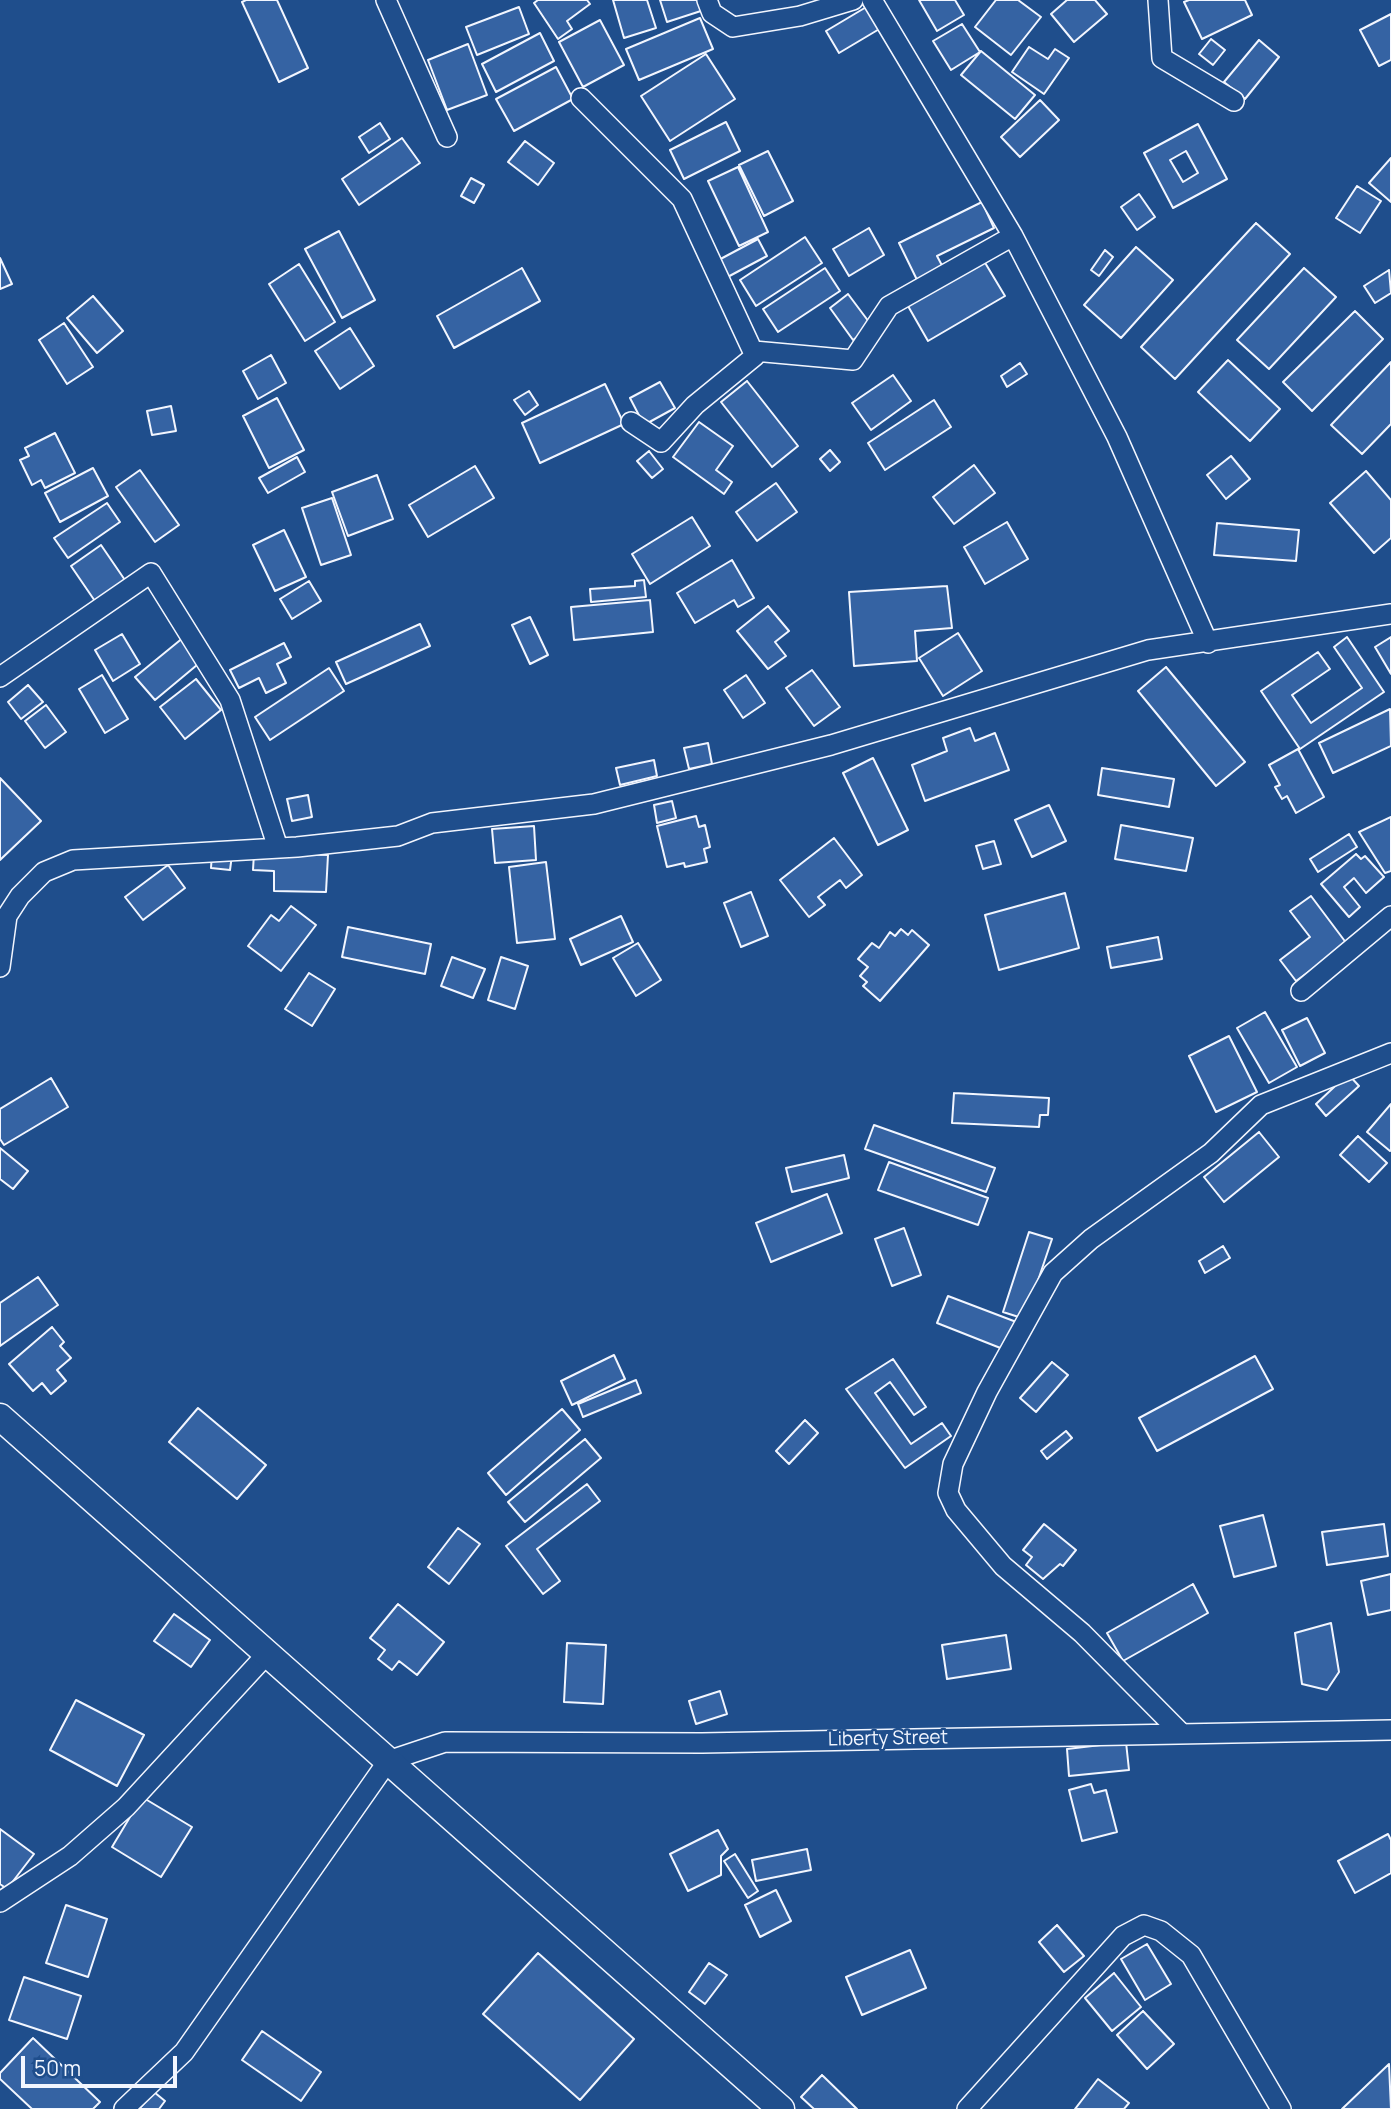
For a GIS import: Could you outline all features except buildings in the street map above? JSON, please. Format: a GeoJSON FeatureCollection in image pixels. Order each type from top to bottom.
{"type":"FeatureCollection","features":[{"type":"Feature","properties":{"kind":"main road"},"geometry":{"type":"LineString","coordinates":[[0,1417],[781,2109]]}},
{"type":"Feature","properties":{"kind":"street"},"geometry":{"type":"LineString","coordinates":[[386,0],[447,137]]}},
{"type":"Feature","properties":{"kind":"street"},"geometry":{"type":"LineString","coordinates":[[707,0],[712,13],[733,27],[800,16],[853,0]]}},
{"type":"Feature","properties":{"kind":"street"},"geometry":{"type":"LineString","coordinates":[[872,0],[1013,236],[1117,437],[1208,643]]}},
{"type":"Feature","properties":{"kind":"street"},"geometry":{"type":"LineString","coordinates":[[1158,0],[1162,58],[1234,101]]}},
{"type":"Feature","properties":{"kind":"street"},"geometry":{"type":"LineString","coordinates":[[581,99],[682,199],[755,356],[695,405],[661,442],[631,422]]}},
{"type":"Feature","properties":{"kind":"street"},"geometry":{"type":"LineString","coordinates":[[754,351],[853,360],[889,306],[1013,236]]}},
{"type":"Feature","properties":{"kind":"street"},"geometry":{"type":"LineString","coordinates":[[0,677],[151,573],[230,700],[278,848]]}},
{"type":"Feature","properties":{"kind":"street"},"geometry":{"type":"LineString","coordinates":[[0,967],[7,916],[20,896],[44,872],[73,860],[278,848],[398,836],[432,823],[594,804],[831,745],[1148,650],[1208,643],[1346,618],[1391,614]]}},
{"type":"Feature","properties":{"kind":"street"},"geometry":{"type":"LineString","coordinates":[[1301,990],[1391,916]]}},
{"type":"Feature","properties":{"kind":"street"},"geometry":{"type":"LineString","coordinates":[[1180,1732],[1082,1633],[1003,1566],[956,1510],[948,1493],[953,1464],[987,1392],[1053,1273],[1091,1238],[1211,1153],[1261,1105],[1391,1053]]}},
{"type":"Feature","properties":{"kind":"street"},"geometry":{"type":"LineString","coordinates":[[0,1902],[70,1856],[126,1807],[267,1654]]}},
{"type":"Feature","properties":{"kind":"street","name":"Liberty Street"},"geometry":{"type":"LineString","coordinates":[[388,1761],[445,1742],[702,1743],[1391,1730]]}},
{"type":"Feature","properties":{"kind":"street"},"geometry":{"type":"LineString","coordinates":[[124,2109],[184,2052],[388,1761]]}},
{"type":"Feature","properties":{"kind":"street"},"geometry":{"type":"LineString","coordinates":[[967,2109],[1123,1936],[1144,1925],[1161,1931],[1191,1955],[1281,2109]]}}]}
